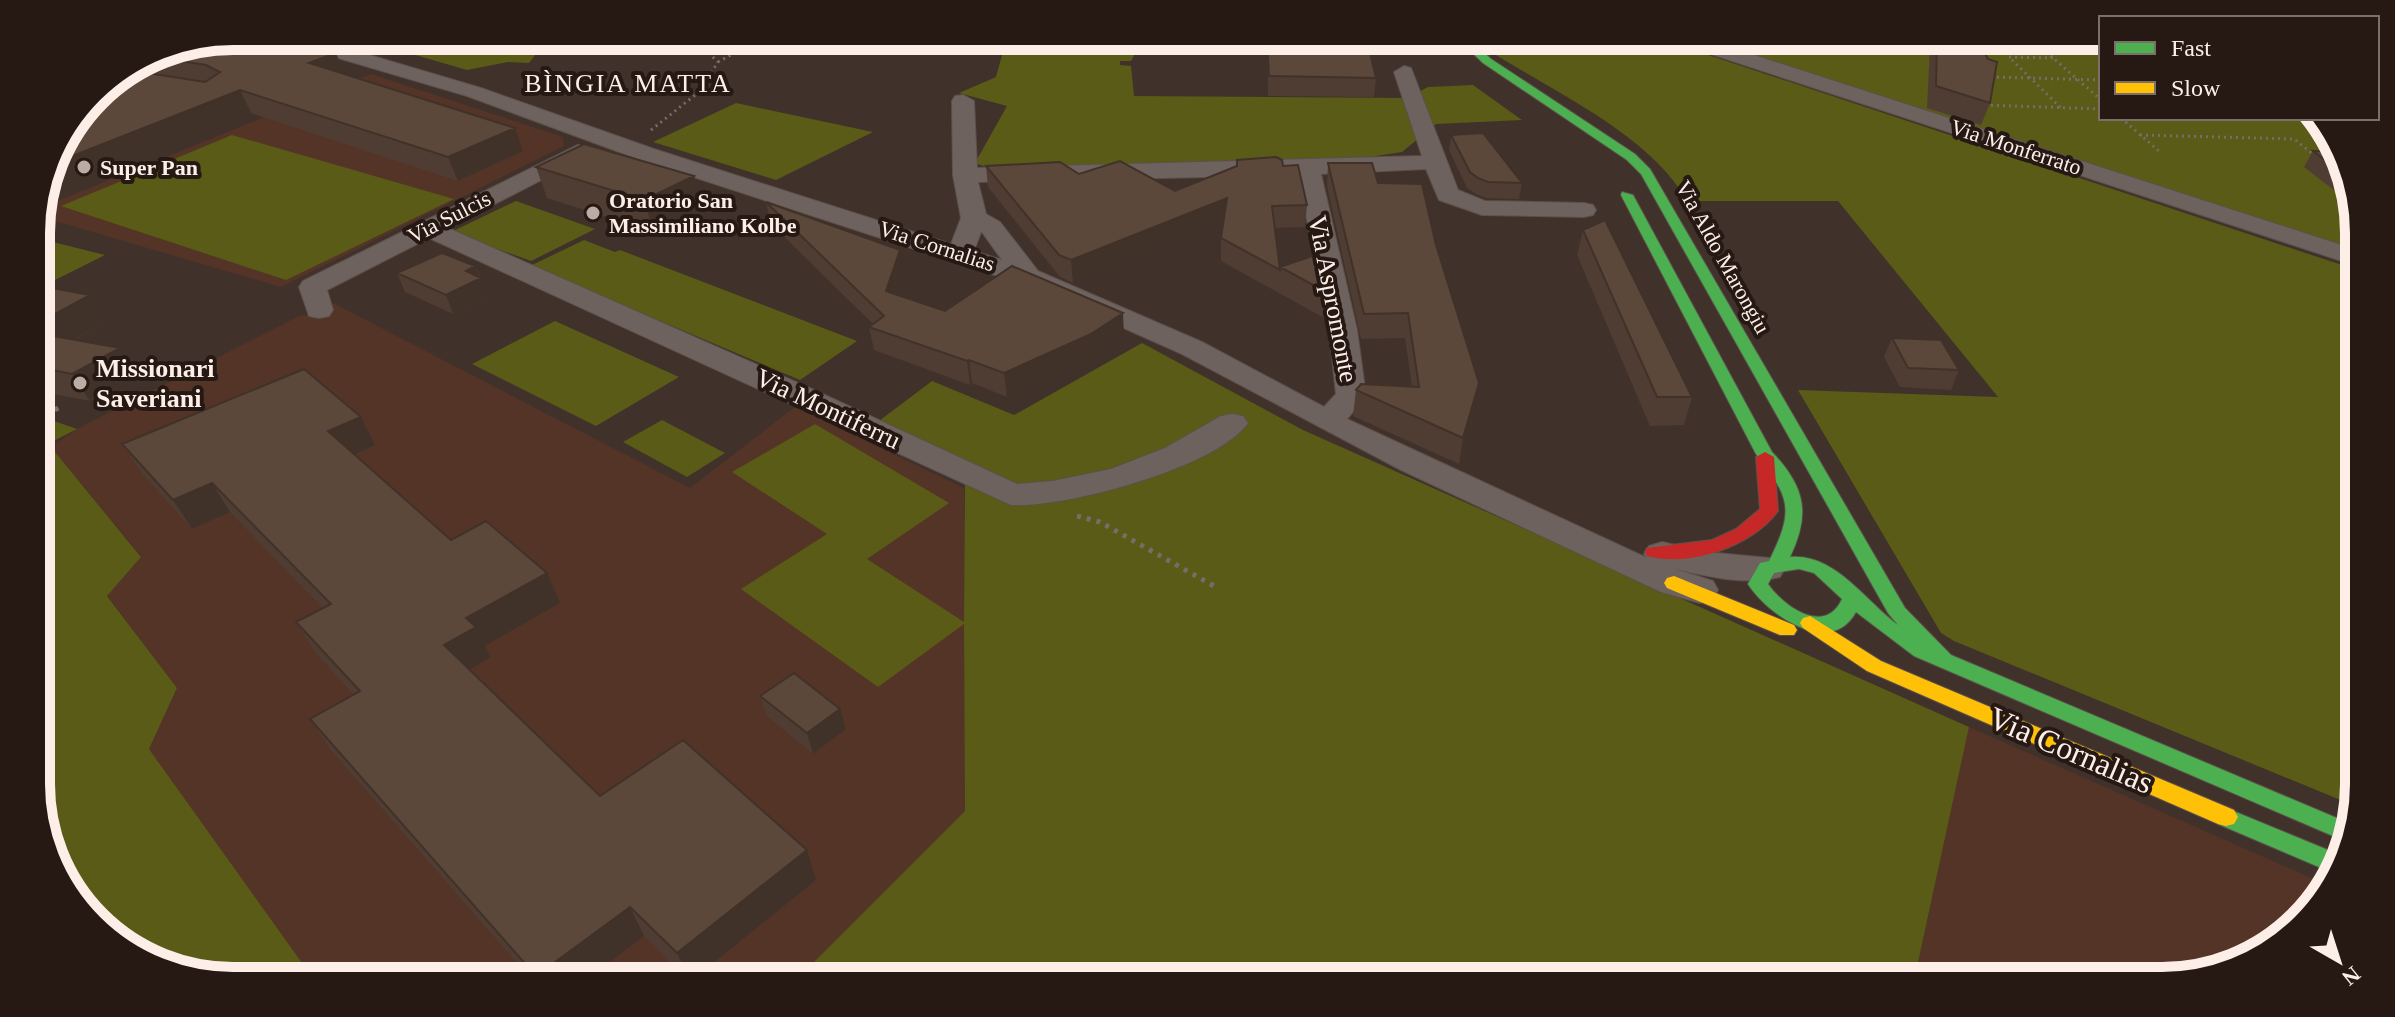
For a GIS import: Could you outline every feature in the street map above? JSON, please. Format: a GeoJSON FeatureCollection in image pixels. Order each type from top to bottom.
{"type":"FeatureCollection","features":[{"type":"Feature","properties":{"kind":"street","name":"Via Cornalias"},"geometry":{"type":"LineString","coordinates":[[336,50],[607,138],[646,154],[1028,276],[1192,348],[1327,421],[1674,583],[1796,618],[1874,666],[2328,860]]}},
{"type":"Feature","properties":{"kind":"street"},"geometry":{"type":"LineString","coordinates":[[359,56],[374,50]]}},
{"type":"Feature","properties":{"kind":"street","name":"Via Aldo Marongiu"},"geometry":{"type":"LineString","coordinates":[[1475,50],[1621,151],[1646,172],[1871,569],[1898,613],[1942,658]]}},
{"type":"Feature","properties":{"kind":"street","name":"Via Monferrato"},"geometry":{"type":"LineString","coordinates":[[1718,50],[2345,254]]}},
{"type":"Feature","properties":{"kind":"street"},"geometry":{"type":"LineString","coordinates":[[1468,70],[1568,137]]}},
{"type":"Feature","properties":{"kind":"street"},"geometry":{"type":"LineString","coordinates":[[1404,72],[1415,95],[1433,162],[1448,195],[1482,208],[1584,210]]}},
{"type":"Feature","properties":{"kind":"street"},"geometry":{"type":"LineString","coordinates":[[960,253],[974,218],[965,175],[963,101]]}},
{"type":"Feature","properties":{"kind":"street","name":"Via Sulcis"},"geometry":{"type":"LineString","coordinates":[[319,310],[313,287],[607,138]]}},
{"type":"Feature","properties":{"kind":"street"},"geometry":{"type":"LineString","coordinates":[[965,175],[1308,168],[1433,162]]}},
{"type":"Feature","properties":{"kind":"street","name":"Via Aspromonte"},"geometry":{"type":"LineString","coordinates":[[1308,168],[1343,330],[1351,396],[1327,421]]}},
{"type":"Feature","properties":{"kind":"street"},"geometry":{"type":"LineString","coordinates":[[1614,178],[1625,190],[1765,454],[1778,466],[1798,507],[1796,526],[1772,566],[1760,575],[1761,594],[1796,618],[1825,624],[1848,616],[1852,608],[1851,596],[1863,586],[1871,569]]}},
{"type":"Feature","properties":{"kind":"street"},"geometry":{"type":"LineString","coordinates":[[974,218],[991,227],[1028,276]]}},
{"type":"Feature","properties":{"kind":"street","name":"Via Montiferru"},"geometry":{"type":"LineString","coordinates":[[427,228],[789,389],[992,488],[1011,494],[1049,493],[1128,477],[1155,467],[1232,423]]}},
{"type":"Feature","properties":{"kind":"street"},"geometry":{"type":"LineString","coordinates":[[1654,552],[1712,550],[1751,531],[1769,511],[1765,454]]}},
{"type":"Feature","properties":{"kind":"street","name":"Via Cornalias"},"geometry":{"type":"LineString","coordinates":[[1561,531],[1706,564],[1814,567],[1838,580],[1851,596],[1911,645],[2339,829]]}},
{"type":"Feature","properties":{"kind":"street"},"geometry":{"type":"LineString","coordinates":[[1674,583],[1874,666]]}},
{"type":"Feature","properties":{"kind":"path"},"geometry":{"type":"LineString","coordinates":[[706,50],[718,62]]}},
{"type":"Feature","properties":{"kind":"path"},"geometry":{"type":"LineString","coordinates":[[649,131],[682,107],[713,75],[718,62],[739,50]]}},
{"type":"Feature","properties":{"kind":"path"},"geometry":{"type":"LineString","coordinates":[[2044,50],[2099,98]]}},
{"type":"Feature","properties":{"kind":"path"},"geometry":{"type":"LineString","coordinates":[[2053,58],[2009,57],[2061,108]]}},
{"type":"Feature","properties":{"kind":"path"},"geometry":{"type":"LineString","coordinates":[[1996,87],[1986,76],[2099,80]]}},
{"type":"Feature","properties":{"kind":"path"},"geometry":{"type":"LineString","coordinates":[[1973,107],[1988,108],[1978,97]]}},
{"type":"Feature","properties":{"kind":"path"},"geometry":{"type":"LineString","coordinates":[[1985,105],[2099,109]]}},
{"type":"Feature","properties":{"kind":"path"},"geometry":{"type":"LineString","coordinates":[[2123,120],[2160,152]]}},
{"type":"Feature","properties":{"kind":"path"},"geometry":{"type":"LineString","coordinates":[[2140,135],[2294,139],[2323,162]]}},
{"type":"Feature","properties":{"kind":"path"},"geometry":{"type":"LineString","coordinates":[[50,412],[62,406]]}},
{"type":"Feature","properties":{"kind":"path"},"geometry":{"type":"LineString","coordinates":[[1049,493],[1056,511],[1100,522],[1214,586]]}},
{"type":"Feature","properties":{"kind":"shaded area"},"geometry":{"type":"Polygon","coordinates":[[[539,50],[529,63],[508,62],[467,70],[405,52],[539,50]]]}},
{"type":"Feature","properties":{"kind":"shaded area"},"geometry":{"type":"Polygon","coordinates":[[[1005,50],[1236,50],[1136,52],[1131,61],[1120,61],[1120,65],[1131,66],[1134,96],[1407,98],[1428,87],[1473,85],[1522,120],[1436,124],[1402,152],[1350,160],[989,168],[975,163],[1007,106],[959,93],[996,77],[1005,50]]]}},
{"type":"Feature","properties":{"kind":"shaded area"},"geometry":{"type":"Polygon","coordinates":[[[1491,50],[1693,50],[2345,266],[2344,801],[1941,633],[1798,390],[1998,397],[1838,201],[1687,201],[1671,178],[1627,137],[1491,50]]]}},
{"type":"Feature","properties":{"kind":"shaded area"},"geometry":{"type":"Polygon","coordinates":[[[1736,50],[2099,50],[2099,120],[2305,120],[2331,163],[2339,186],[2345,246],[1736,50]]]}},
{"type":"Feature","properties":{"kind":"shaded area"},"geometry":{"type":"Polygon","coordinates":[[[371,74],[563,137],[564,146],[281,287],[50,220],[53,203],[371,74]]]}},
{"type":"Feature","properties":{"kind":"shaded area"},"geometry":{"type":"Polygon","coordinates":[[[736,103],[873,132],[776,180],[653,142],[736,103]]]}},
{"type":"Feature","properties":{"kind":"shaded area"},"geometry":{"type":"Polygon","coordinates":[[[232,135],[454,199],[286,280],[61,206],[232,135]]]}},
{"type":"Feature","properties":{"kind":"shaded area"},"geometry":{"type":"Polygon","coordinates":[[[516,201],[595,229],[531,261],[451,232],[516,201]]]}},
{"type":"Feature","properties":{"kind":"shaded area"},"geometry":{"type":"Polygon","coordinates":[[[584,240],[615,252],[620,250],[857,341],[800,380],[530,266],[584,240]]]}},
{"type":"Feature","properties":{"kind":"shaded area"},"geometry":{"type":"Polygon","coordinates":[[[50,241],[105,255],[50,282],[50,241]]]}},
{"type":"Feature","properties":{"kind":"shaded area"},"geometry":{"type":"Polygon","coordinates":[[[333,303],[690,488],[795,407],[964,488],[965,811],[809,967],[305,967],[149,749],[177,688],[107,595],[141,556],[55,452],[56,444],[77,429],[299,316],[325,314],[333,303]]]}},
{"type":"Feature","properties":{"kind":"shaded area"},"geometry":{"type":"Polygon","coordinates":[[[555,321],[679,377],[596,426],[472,364],[555,321]]]}},
{"type":"Feature","properties":{"kind":"shaded area"},"geometry":{"type":"Polygon","coordinates":[[[1142,343],[1303,430],[1969,727],[1917,967],[809,967],[965,811],[964,624],[878,687],[741,589],[827,534],[732,472],[815,424],[949,503],[867,559],[964,622],[965,467],[875,424],[932,381],[1014,415],[1142,343]]]}},
{"type":"Feature","properties":{"kind":"shaded area"},"geometry":{"type":"Polygon","coordinates":[[[50,420],[77,429],[50,443],[50,420]]]}},
{"type":"Feature","properties":{"kind":"shaded area"},"geometry":{"type":"Polygon","coordinates":[[[662,420],[725,453],[687,477],[623,442],[662,420]]]}},
{"type":"Feature","properties":{"kind":"shaded area"},"geometry":{"type":"Polygon","coordinates":[[[50,450],[55,452],[141,557],[107,596],[177,688],[149,749],[305,967],[221,967],[163,953],[122,929],[104,913],[88,895],[64,854],[56,831],[50,784],[50,450]]]}},
{"type":"Feature","properties":{"kind":"shaded area"},"geometry":{"type":"Polygon","coordinates":[[[1969,727],[2317,880],[2291,913],[2273,929],[2232,953],[2209,961],[2174,967],[1917,967],[1969,727]]]}},
{"type":"Feature","properties":{"kind":"building"},"geometry":{"type":"Polygon","coordinates":[[[221,50],[325,50],[336,53],[309,63],[515,128],[448,157],[240,90],[66,158],[96,112],[132,81],[146,73],[205,82],[220,72],[206,65],[175,60],[221,50]]]}},
{"type":"Feature","properties":{"kind":"building"},"geometry":{"type":"Polygon","coordinates":[[[1268,50],[1369,50],[1376,78],[1269,76],[1268,50]]]}},
{"type":"Feature","properties":{"kind":"building"},"geometry":{"type":"Polygon","coordinates":[[[1937,50],[1983,50],[1988,59],[1997,62],[1990,103],[1936,86],[1937,50]]]}},
{"type":"Feature","properties":{"kind":"building"},"geometry":{"type":"Polygon","coordinates":[[[1483,133],[1522,183],[1488,182],[1470,172],[1451,135],[1483,133]]]}},
{"type":"Feature","properties":{"kind":"building"},"geometry":{"type":"Polygon","coordinates":[[[584,144],[694,176],[644,200],[536,167],[584,144]]]}},
{"type":"Feature","properties":{"kind":"building"},"geometry":{"type":"Polygon","coordinates":[[[2313,151],[2325,152],[2332,165],[2313,151]]]}},
{"type":"Feature","properties":{"kind":"building"},"geometry":{"type":"Polygon","coordinates":[[[1276,157],[1282,160],[1283,166],[1298,165],[1307,205],[1272,206],[1280,270],[1221,238],[1227,198],[1071,260],[1059,255],[986,166],[1060,162],[1079,174],[1120,161],[1175,191],[1237,166],[1237,160],[1276,157]]]}},
{"type":"Feature","properties":{"kind":"building"},"geometry":{"type":"Polygon","coordinates":[[[1328,163],[1372,163],[1378,183],[1422,184],[1436,245],[1479,383],[1463,438],[1356,390],[1361,384],[1419,387],[1408,313],[1364,314],[1328,163]]]}},
{"type":"Feature","properties":{"kind":"building"},"geometry":{"type":"Polygon","coordinates":[[[766,202],[900,250],[886,291],[945,311],[1012,266],[1123,313],[1091,334],[1004,373],[869,327],[884,316],[766,202]]]}},
{"type":"Feature","properties":{"kind":"building"},"geometry":{"type":"Polygon","coordinates":[[[1605,220],[1692,397],[1657,397],[1583,230],[1605,220]]]}},
{"type":"Feature","properties":{"kind":"building"},"geometry":{"type":"Polygon","coordinates":[[[442,253],[475,266],[466,271],[481,278],[446,295],[397,273],[442,253]]]}},
{"type":"Feature","properties":{"kind":"building"},"geometry":{"type":"Polygon","coordinates":[[[1318,254],[1326,292],[1280,267],[1318,254]]]}},
{"type":"Feature","properties":{"kind":"building"},"geometry":{"type":"Polygon","coordinates":[[[50,288],[90,295],[50,317],[50,288]]]}},
{"type":"Feature","properties":{"kind":"building"},"geometry":{"type":"Polygon","coordinates":[[[50,335],[120,348],[72,374],[50,370],[50,335]]]}},
{"type":"Feature","properties":{"kind":"building"},"geometry":{"type":"Polygon","coordinates":[[[1892,338],[1941,340],[1959,370],[1908,368],[1892,338]]]}},
{"type":"Feature","properties":{"kind":"building"},"geometry":{"type":"Polygon","coordinates":[[[304,369],[361,417],[328,431],[451,540],[486,521],[547,573],[466,618],[476,627],[444,645],[600,796],[683,740],[807,850],[677,953],[630,907],[548,967],[528,967],[310,719],[360,691],[296,622],[331,604],[212,483],[173,500],[122,444],[304,369]]]}},
{"type":"Feature","properties":{"kind":"building"},"geometry":{"type":"Polygon","coordinates":[[[794,673],[840,709],[807,733],[760,696],[794,673]]]}},
{"type":"Feature","properties":{"kind":"traffic: fast"},"geometry":{"type":"LineString","coordinates":[[1475,50],[1631,157],[1646,172],[1898,613],[1942,658]]}},
{"type":"Feature","properties":{"kind":"traffic: fast"},"geometry":{"type":"LineString","coordinates":[[1627,195],[1765,454],[1778,468],[1792,493],[1794,520],[1777,564]]}},
{"type":"Feature","properties":{"kind":"traffic: fast"},"geometry":{"type":"LineString","coordinates":[[1852,598],[1845,614],[1835,622],[1821,625],[1792,616],[1778,607],[1758,584],[1767,568],[1785,563],[1811,564],[1830,576],[1874,617],[1921,651],[2339,829]]}},
{"type":"Feature","properties":{"kind":"traffic: fast"},"geometry":{"type":"LineString","coordinates":[[2226,817],[2328,860]]}},
{"type":"Feature","properties":{"kind":"traffic: slow"},"geometry":{"type":"LineString","coordinates":[[1674,583],[1787,630]]}},
{"type":"Feature","properties":{"kind":"traffic: slow"},"geometry":{"type":"LineString","coordinates":[[1810,623],[1874,666],[2226,817]]}},
{"type":"Feature","properties":{"kind":"traffic: jam"},"geometry":{"type":"LineString","coordinates":[[1654,552],[1703,549],[1730,540],[1756,524],[1769,511],[1765,457]]}},
{"type":"Feature","properties":{"kind":"place","name":"Super Pan"},"geometry":{"type":"Point","coordinates":[84,167]}},
{"type":"Feature","properties":{"kind":"place","name":"Oratorio San Massimiliano Kolbe"},"geometry":{"type":"Point","coordinates":[593,213]}},
{"type":"Feature","properties":{"kind":"place","name":"Missionari Saveriani"},"geometry":{"type":"Point","coordinates":[80,383]}},
{"type":"Feature","properties":{"kind":"district","name":"BÌNGIA MATTA"},"geometry":{"type":"Point","coordinates":[628,83]}}]}
